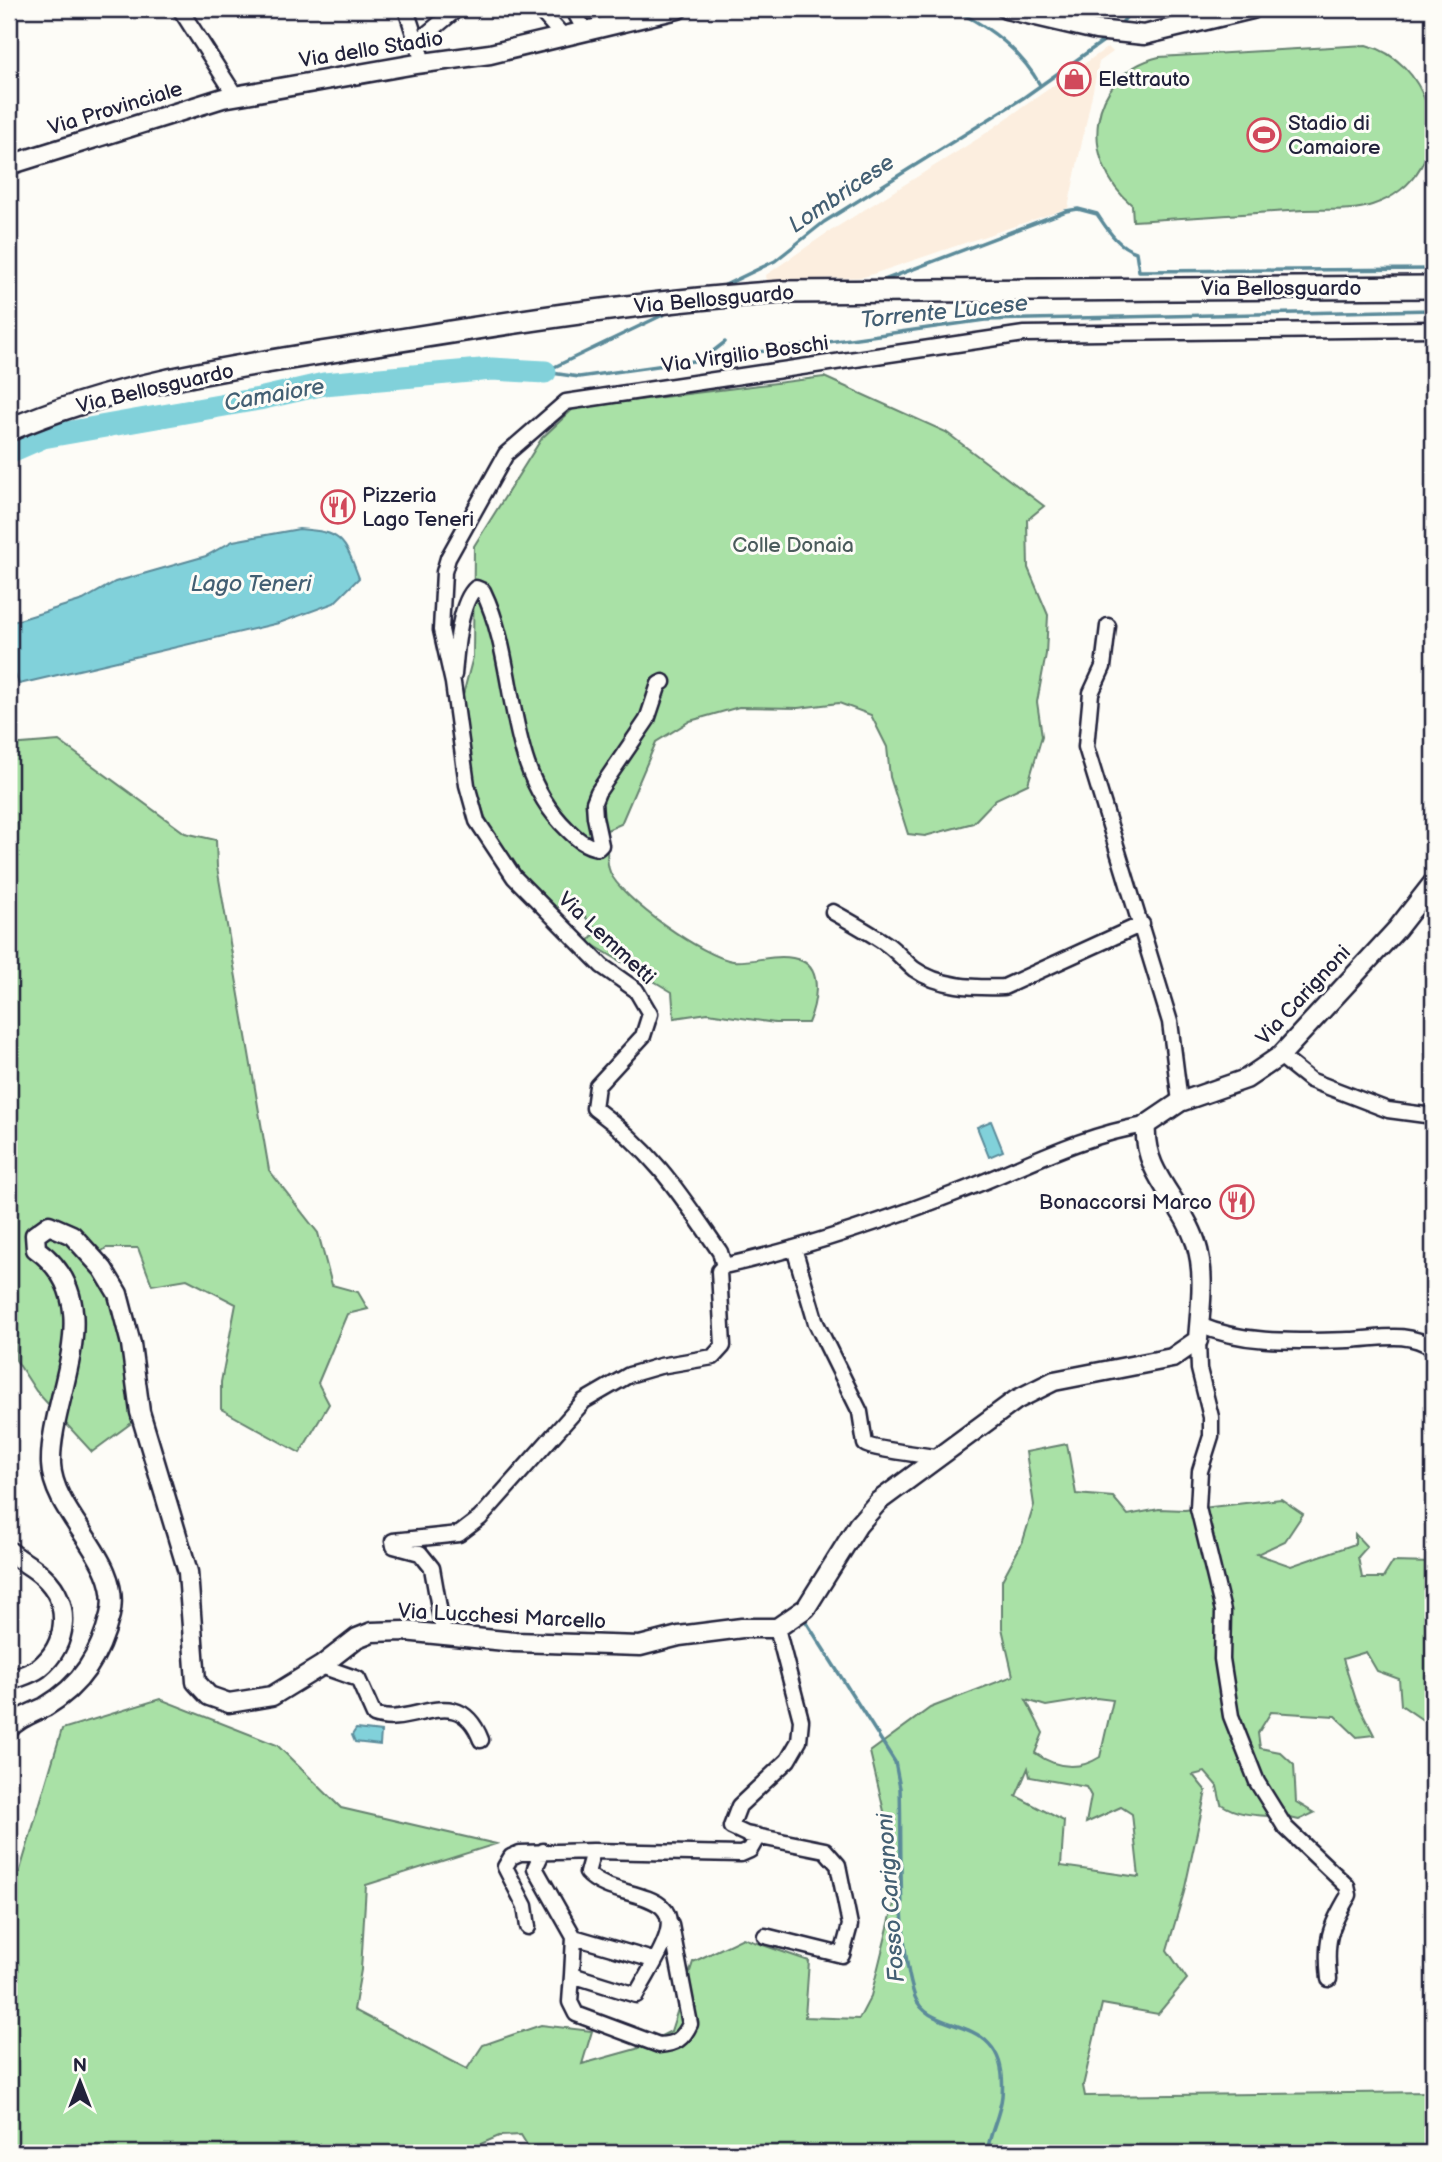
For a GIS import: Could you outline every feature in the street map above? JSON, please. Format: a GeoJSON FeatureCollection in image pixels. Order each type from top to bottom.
{"type":"FeatureCollection","features":[{"type":"Feature","properties":{"kind":"main road","name":"Via Bellosguardo"},"geometry":{"type":"LineString","coordinates":[[9,430],[119,392],[258,364],[659,302],[795,292],[1433,287]]}},
{"type":"Feature","properties":{"kind":"street"},"geometry":{"type":"LineString","coordinates":[[180,9],[235,95]]}},
{"type":"Feature","properties":{"kind":"street"},"geometry":{"type":"LineString","coordinates":[[406,9],[424,62]]}},
{"type":"Feature","properties":{"kind":"street"},"geometry":{"type":"LineString","coordinates":[[417,42],[457,9]]}},
{"type":"Feature","properties":{"kind":"street"},"geometry":{"type":"LineString","coordinates":[[539,9],[563,36]]}},
{"type":"Feature","properties":{"kind":"street"},"geometry":{"type":"LineString","coordinates":[[573,9],[585,31]]}},
{"type":"Feature","properties":{"kind":"street","name":"Via dello Stadio"},"geometry":{"type":"LineString","coordinates":[[235,95],[424,62],[491,54],[678,9]]}},
{"type":"Feature","properties":{"kind":"street"},"geometry":{"type":"LineString","coordinates":[[1006,9],[1096,30],[1144,35],[1252,9]]}},
{"type":"Feature","properties":{"kind":"street","name":"Via Provinciale"},"geometry":{"type":"LineString","coordinates":[[9,165],[235,95]]}},
{"type":"Feature","properties":{"kind":"street","name":"Via Virgilio Boschi"},"geometry":{"type":"LineString","coordinates":[[566,402],[1024,334],[1433,328]]}},
{"type":"Feature","properties":{"kind":"street","name":"Via Lemmetti"},"geometry":{"type":"LineString","coordinates":[[566,402],[506,454],[448,558],[440,615],[453,683],[467,785],[477,821],[514,877],[612,975],[636,990],[650,1014],[643,1035],[597,1086],[594,1108],[629,1135],[661,1167],[720,1252],[724,1266]]}},
{"type":"Feature","properties":{"kind":"street"},"geometry":{"type":"LineString","coordinates":[[453,683],[460,623],[471,592],[477,588],[483,591],[489,603],[499,634],[527,766],[555,817],[577,839],[598,848],[601,845],[594,802],[647,720],[659,684],[663,682]]}},
{"type":"Feature","properties":{"kind":"street"},"geometry":{"type":"LineString","coordinates":[[1108,626],[1103,667],[1091,693],[1086,747],[1170,1022],[1180,1102]]}},
{"type":"Feature","properties":{"kind":"street","name":"Via Carignoni"},"geometry":{"type":"LineString","coordinates":[[1146,1125],[1180,1102],[1246,1079],[1280,1056],[1397,929],[1433,884]]}},
{"type":"Feature","properties":{"kind":"street"},"geometry":{"type":"LineString","coordinates":[[834,912],[887,944],[915,969],[930,978],[953,985],[986,988],[1004,987],[1142,924]]}},
{"type":"Feature","properties":{"kind":"street"},"geometry":{"type":"LineString","coordinates":[[1280,1056],[1310,1080],[1388,1110],[1433,1115]]}},
{"type":"Feature","properties":{"kind":"street"},"geometry":{"type":"LineString","coordinates":[[444,1636],[432,1568],[420,1553],[394,1546],[393,1541],[459,1534],[480,1518],[584,1401],[629,1375],[671,1363],[713,1357],[723,1346],[719,1271],[724,1266],[794,1248],[962,1191],[1101,1133],[1146,1125],[1145,1142],[1149,1159],[1196,1241],[1202,1311],[1198,1333],[1199,1369],[1211,1417],[1211,1436],[1200,1471],[1198,1508],[1223,1611],[1222,1659],[1231,1716],[1257,1782],[1285,1827],[1347,1886],[1349,1895],[1329,1927],[1326,1952],[1329,1979]]}},
{"type":"Feature","properties":{"kind":"street","name":"Via Lucchesi Marcello"},"geometry":{"type":"LineString","coordinates":[[9,1729],[71,1690],[86,1672],[102,1644],[112,1610],[111,1592],[103,1568],[54,1483],[51,1463],[55,1431],[72,1363],[74,1334],[70,1296],[64,1281],[47,1257],[36,1249],[34,1235],[49,1226],[72,1235],[103,1269],[118,1294],[131,1344],[140,1412],[188,1572],[196,1682],[209,1696],[229,1703],[272,1696],[321,1666],[356,1638],[372,1632],[404,1631],[444,1636],[640,1646],[704,1633],[777,1628]]}},
{"type":"Feature","properties":{"kind":"street"},"geometry":{"type":"LineString","coordinates":[[794,1248],[816,1323],[860,1412],[865,1444],[871,1449],[906,1450],[939,1458]]}},
{"type":"Feature","properties":{"kind":"street"},"geometry":{"type":"LineString","coordinates":[[765,1936],[842,1955],[850,1925],[838,1865],[825,1850],[758,1836],[731,1827],[739,1806],[788,1760],[799,1741],[801,1720],[777,1628],[806,1608],[858,1525],[894,1487],[939,1458],[1016,1400],[1054,1381],[1172,1358],[1198,1333],[1284,1340],[1403,1335],[1433,1348]]}},
{"type":"Feature","properties":{"kind":"street"},"geometry":{"type":"LineString","coordinates":[[9,1551],[43,1575],[56,1591],[65,1622],[57,1649],[38,1669],[9,1681]]}},
{"type":"Feature","properties":{"kind":"street"},"geometry":{"type":"LineString","coordinates":[[321,1666],[358,1679],[374,1715],[387,1720],[425,1711],[460,1712],[470,1718],[481,1740]]}},
{"type":"Feature","properties":{"kind":"street"},"geometry":{"type":"LineString","coordinates":[[528,1927],[525,1906],[505,1867],[511,1857],[543,1851],[741,1854],[750,1850],[758,1836]]}},
{"type":"Feature","properties":{"kind":"street"},"geometry":{"type":"LineString","coordinates":[[543,1851],[535,1868],[574,1937],[569,2002],[576,2014],[659,2045],[673,2044],[684,2036],[690,2024],[667,1910],[659,1902],[596,1882],[587,1873],[593,1851]]}},
{"type":"Feature","properties":{"kind":"street"},"geometry":{"type":"LineString","coordinates":[[572,1975],[636,1995],[664,1944],[670,1923]]}},
{"type":"Feature","properties":{"kind":"street"},"geometry":{"type":"LineString","coordinates":[[574,1937],[653,1960]]}},
{"type":"Feature","properties":{"kind":"shaded area"},"geometry":{"type":"Polygon","coordinates":[[[1108,47],[1113,52],[1099,62],[1068,208],[864,277],[767,281],[766,275],[824,235],[979,138],[1108,47]]]}},
{"type":"Feature","properties":{"kind":"green space","name":"Stadio di Camaiore"},"geometry":{"type":"Polygon","coordinates":[[[1366,45],[1396,60],[1411,75],[1423,94],[1431,121],[1431,137],[1421,167],[1400,190],[1387,199],[1356,209],[1133,221],[1132,205],[1115,187],[1104,166],[1098,144],[1098,121],[1104,100],[1117,82],[1135,67],[1159,57],[1366,45]]]}},
{"type":"Feature","properties":{"kind":"green space","name":"Colle Donaia"},"geometry":{"type":"Polygon","coordinates":[[[824,377],[946,432],[1044,506],[1027,520],[1028,568],[1048,615],[1046,654],[1037,702],[1042,736],[1028,784],[996,799],[973,823],[925,836],[908,834],[890,777],[887,747],[871,715],[839,703],[798,708],[739,707],[690,721],[656,742],[621,824],[607,830],[608,868],[617,883],[665,925],[720,957],[733,961],[785,957],[802,961],[813,973],[816,990],[808,1023],[775,1023],[708,1013],[674,1018],[672,992],[588,942],[597,931],[570,898],[557,908],[523,876],[488,826],[474,784],[460,706],[473,657],[474,546],[542,438],[574,408],[824,377]]]}},
{"type":"Feature","properties":{"kind":"green space"},"geometry":{"type":"Polygon","coordinates":[[[59,741],[185,833],[216,840],[217,867],[269,1170],[318,1233],[332,1285],[358,1292],[368,1309],[347,1314],[318,1383],[329,1404],[300,1453],[221,1409],[221,1382],[236,1304],[187,1279],[152,1285],[138,1248],[106,1248],[86,1264],[116,1296],[134,1421],[92,1452],[36,1391],[16,1360],[15,1323],[9,1327],[9,745],[59,741]]]}},
{"type":"Feature","properties":{"kind":"green space"},"geometry":{"type":"Polygon","coordinates":[[[1067,1444],[1076,1494],[1113,1497],[1128,1515],[1159,1509],[1185,1510],[1281,1499],[1303,1514],[1285,1541],[1257,1554],[1291,1566],[1355,1544],[1355,1534],[1367,1547],[1358,1557],[1362,1578],[1383,1578],[1393,1562],[1433,1563],[1433,1727],[1401,1705],[1399,1679],[1377,1671],[1366,1652],[1343,1659],[1356,1700],[1374,1735],[1357,1737],[1335,1716],[1271,1712],[1258,1733],[1260,1748],[1280,1752],[1294,1765],[1296,1802],[1314,1813],[1299,1820],[1239,1812],[1221,1804],[1217,1786],[1205,1772],[1193,1775],[1206,1791],[1184,1892],[1167,1950],[1187,1979],[1158,2014],[1102,2004],[1083,2086],[1085,2096],[1433,2092],[1433,2153],[532,2153],[521,2135],[499,2136],[460,2153],[9,2153],[9,1886],[18,1877],[62,1729],[160,1699],[277,1745],[341,1808],[496,1844],[366,1885],[361,1970],[354,2010],[467,2069],[483,2045],[541,2025],[592,2031],[582,2064],[636,2049],[671,2031],[693,1962],[743,1938],[809,1961],[805,2017],[859,2019],[871,1996],[900,1879],[870,1752],[930,1708],[1013,1676],[1002,1628],[1002,1580],[1023,1541],[1034,1505],[1026,1452],[1067,1444]],[[1096,1698],[1046,1706],[1026,1700],[1043,1733],[1035,1753],[1051,1762],[1067,1766],[1084,1764],[1100,1757],[1113,1700],[1096,1698]],[[1028,1768],[1016,1796],[1064,1821],[1061,1866],[1139,1877],[1132,1814],[1121,1807],[1086,1823],[1091,1796],[1086,1787],[1030,1777],[1028,1768]]]}},
{"type":"Feature","properties":{"kind":"water","name":"Lago Teneri"},"geometry":{"type":"Polygon","coordinates":[[[299,529],[333,535],[340,540],[349,554],[359,578],[334,603],[279,623],[19,684],[9,660],[9,623],[83,600],[115,582],[206,556],[233,541],[299,529]]]}},
{"type":"Feature","properties":{"kind":"water"},"geometry":{"type":"Polygon","coordinates":[[[991,1121],[1003,1151],[989,1157],[977,1127],[991,1121]]]}},
{"type":"Feature","properties":{"kind":"water"},"geometry":{"type":"Polygon","coordinates":[[[356,1729],[381,1732],[380,1745],[355,1742],[352,1735],[356,1729]]]}},
{"type":"Feature","properties":{"kind":"waterway"},"geometry":{"type":"LineString","coordinates":[[952,9],[979,23],[1002,40],[1023,60],[1040,85]]}},
{"type":"Feature","properties":{"kind":"waterway","name":"Lombricese"},"geometry":{"type":"LineString","coordinates":[[1119,26],[1133,9]]}},
{"type":"Feature","properties":{"kind":"waterway","name":"Lombricese"},"geometry":{"type":"LineString","coordinates":[[719,288],[775,261],[824,222],[1023,98],[1109,37]]}},
{"type":"Feature","properties":{"kind":"waterway"},"geometry":{"type":"LineString","coordinates":[[879,282],[1066,211],[1078,209],[1097,214],[1118,242],[1136,252],[1139,271],[1433,269]]}},
{"type":"Feature","properties":{"kind":"waterway","name":"Torrente Lucese"},"geometry":{"type":"LineString","coordinates":[[545,372],[579,377],[985,320],[1433,310]]}},
{"type":"Feature","properties":{"kind":"waterway","name":"Lombricese"},"geometry":{"type":"LineString","coordinates":[[546,371],[671,311]]}},
{"type":"Feature","properties":{"kind":"waterway"},"geometry":{"type":"LineString","coordinates":[[702,360],[725,342]]}},
{"type":"Feature","properties":{"kind":"waterway","name":"Camaiore"},"geometry":{"type":"LineString","coordinates":[[9,452],[43,437],[259,399],[324,384],[492,369],[545,372]]}},
{"type":"Feature","properties":{"kind":"waterway","name":"Fosso Carignoni"},"geometry":{"type":"LineString","coordinates":[[805,1620],[895,1762],[900,1788],[905,1951],[915,1997],[923,2009],[936,2018],[982,2038],[994,2050],[1001,2069],[1001,2103],[987,2153]]}},
{"type":"Feature","properties":{"kind":"place","name":"Elettrauto"},"geometry":{"type":"Point","coordinates":[1074,79]}},
{"type":"Feature","properties":{"kind":"place","name":"Stadio di Camaiore"},"geometry":{"type":"Point","coordinates":[1264,135]}},
{"type":"Feature","properties":{"kind":"place","name":"Pizzeria Lago Teneri"},"geometry":{"type":"Point","coordinates":[338,507]}},
{"type":"Feature","properties":{"kind":"place","name":"Bonaccorsi Marco"},"geometry":{"type":"Point","coordinates":[1237,1202]}}]}
